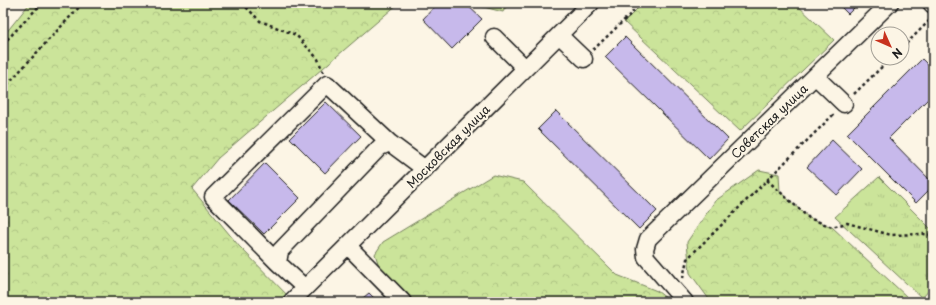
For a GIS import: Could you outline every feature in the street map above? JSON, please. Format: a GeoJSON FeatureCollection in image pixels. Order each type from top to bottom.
{"type":"FeatureCollection","features":[{"type":"Feature","properties":{"kind":"street","name":"Московская улица"},"geometry":{"type":"LineString","coordinates":[[291,302],[591,3]]}},
{"type":"Feature","properties":{"kind":"street","name":"Советская улица"},"geometry":{"type":"LineString","coordinates":[[682,298],[646,257],[645,249],[648,239],[890,3]]}},
{"type":"Feature","properties":{"kind":"street"},"geometry":{"type":"LineString","coordinates":[[559,35],[584,59]]}},
{"type":"Feature","properties":{"kind":"street"},"geometry":{"type":"LineString","coordinates":[[494,37],[525,68]]}},
{"type":"Feature","properties":{"kind":"street"},"geometry":{"type":"LineString","coordinates":[[815,76],[844,104]]}},
{"type":"Feature","properties":{"kind":"street"},"geometry":{"type":"LineString","coordinates":[[305,288],[278,263],[213,197],[327,84],[390,143],[425,169]]}},
{"type":"Feature","properties":{"kind":"street"},"geometry":{"type":"LineString","coordinates":[[278,263],[280,251],[380,147],[390,143]]}},
{"type":"Feature","properties":{"kind":"street"},"geometry":{"type":"LineString","coordinates":[[348,246],[403,302]]}},
{"type":"Feature","properties":{"kind":"path"},"geometry":{"type":"LineString","coordinates":[[3,44],[42,3]]}},
{"type":"Feature","properties":{"kind":"path"},"geometry":{"type":"LineString","coordinates":[[3,90],[83,3]]}},
{"type":"Feature","properties":{"kind":"path"},"geometry":{"type":"LineString","coordinates":[[242,3],[260,21],[296,35],[318,59],[327,84]]}},
{"type":"Feature","properties":{"kind":"path"},"geometry":{"type":"LineString","coordinates":[[584,59],[642,3]]}},
{"type":"Feature","properties":{"kind":"path"},"geometry":{"type":"LineString","coordinates":[[910,40],[933,17]]}},
{"type":"Feature","properties":{"kind":"path"},"geometry":{"type":"LineString","coordinates":[[682,298],[688,259],[883,66]]}},
{"type":"Feature","properties":{"kind":"path"},"geometry":{"type":"LineString","coordinates":[[767,180],[809,218],[832,227],[847,223],[891,235],[933,235]]}},
{"type":"Feature","properties":{"kind":"green space"},"geometry":{"type":"Polygon","coordinates":[[[30,3],[399,3],[218,158],[192,189],[239,246],[294,302],[3,302],[3,33],[5,34],[30,3]]]}},
{"type":"Feature","properties":{"kind":"green space"},"geometry":{"type":"Polygon","coordinates":[[[474,3],[508,3],[503,12],[476,5],[474,3]]]}},
{"type":"Feature","properties":{"kind":"green space"},"geometry":{"type":"Polygon","coordinates":[[[643,3],[795,3],[834,40],[740,131],[624,22],[643,3]]]}},
{"type":"Feature","properties":{"kind":"green space"},"geometry":{"type":"Polygon","coordinates":[[[759,170],[779,174],[780,192],[809,218],[832,227],[907,297],[908,302],[711,302],[690,273],[687,242],[715,201],[759,170]]]}},
{"type":"Feature","properties":{"kind":"green space"},"geometry":{"type":"Polygon","coordinates":[[[493,175],[523,182],[617,275],[657,291],[671,302],[413,302],[380,269],[375,254],[383,242],[493,175]]]}},
{"type":"Feature","properties":{"kind":"green space"},"geometry":{"type":"Polygon","coordinates":[[[879,177],[933,231],[933,286],[922,298],[835,217],[879,177]]]}},
{"type":"Feature","properties":{"kind":"building"},"geometry":{"type":"Polygon","coordinates":[[[438,3],[465,3],[482,19],[452,49],[423,19],[438,3]]]}},
{"type":"Feature","properties":{"kind":"building"},"geometry":{"type":"Polygon","coordinates":[[[837,3],[859,3],[848,14],[837,3]]]}},
{"type":"Feature","properties":{"kind":"building"},"geometry":{"type":"Polygon","coordinates":[[[625,37],[728,139],[709,159],[605,57],[625,37]]]}},
{"type":"Feature","properties":{"kind":"building"},"geometry":{"type":"Polygon","coordinates":[[[922,59],[933,70],[933,94],[889,138],[933,183],[933,186],[916,203],[847,134],[922,59]]]}},
{"type":"Feature","properties":{"kind":"building"},"geometry":{"type":"Polygon","coordinates":[[[326,102],[361,136],[325,173],[290,138],[326,102]]]}},
{"type":"Feature","properties":{"kind":"building"},"geometry":{"type":"Polygon","coordinates":[[[556,111],[657,211],[639,229],[538,129],[556,111]]]}},
{"type":"Feature","properties":{"kind":"building"},"geometry":{"type":"Polygon","coordinates":[[[832,140],[862,169],[837,195],[807,167],[832,140]]]}},
{"type":"Feature","properties":{"kind":"building"},"geometry":{"type":"Polygon","coordinates":[[[265,163],[300,198],[264,234],[229,200],[265,163]]]}},
{"type":"Feature","properties":{"kind":"building"},"geometry":{"type":"Polygon","coordinates":[[[369,293],[378,302],[358,302],[369,293]]]}}]}
